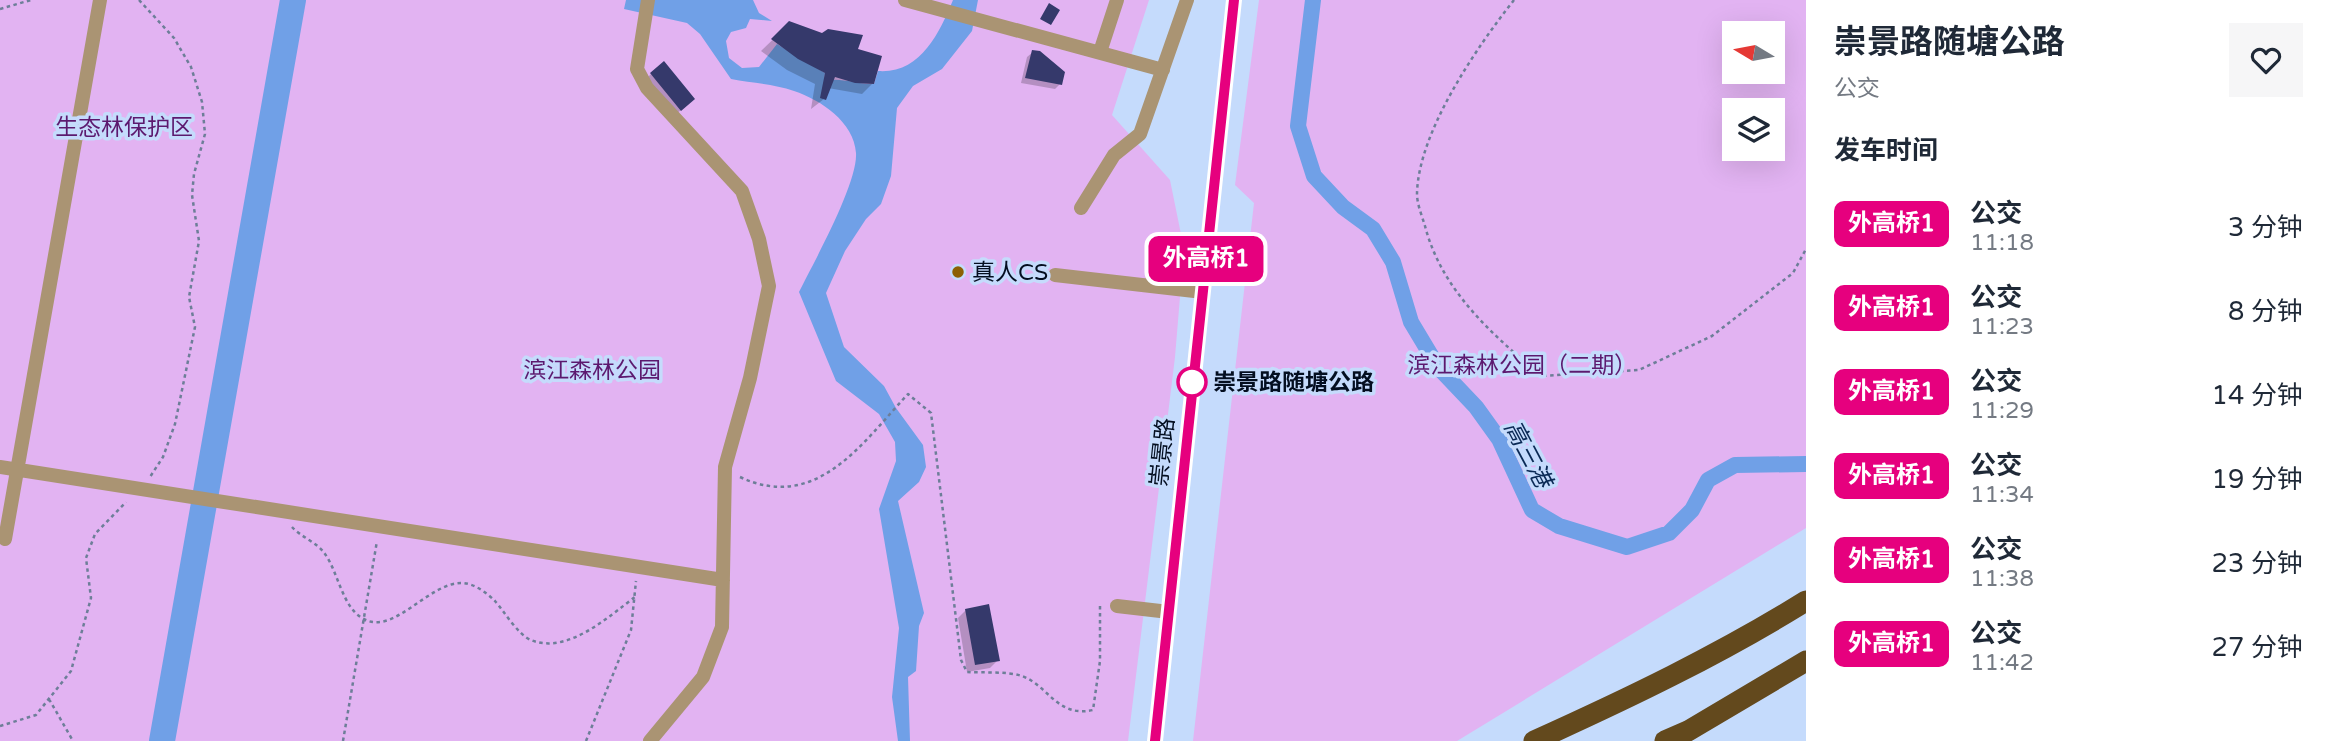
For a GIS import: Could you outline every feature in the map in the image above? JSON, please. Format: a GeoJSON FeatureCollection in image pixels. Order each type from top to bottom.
{"type":"FeatureCollection","features":[{"type":"Feature","properties":{"kind":"highway"},"geometry":{"type":"LineString","coordinates":[[1534,741],[1690,667],[1806,601]]}},
{"type":"Feature","properties":{"kind":"highway"},"geometry":{"type":"LineString","coordinates":[[1665,741],[1688,731],[1806,662]]}},
{"type":"Feature","properties":{"kind":"street"},"geometry":{"type":"LineString","coordinates":[[5,539],[15,469],[100,0]]}},
{"type":"Feature","properties":{"kind":"street"},"geometry":{"type":"LineString","coordinates":[[649,0],[638,69],[646,88],[742,191],[760,239],[769,286],[751,377],[725,470],[722,627],[703,677],[650,741]]}},
{"type":"Feature","properties":{"kind":"street"},"geometry":{"type":"LineString","coordinates":[[905,0],[1163,70]]}},
{"type":"Feature","properties":{"kind":"street"},"geometry":{"type":"LineString","coordinates":[[1100,52],[1117,0]]}},
{"type":"Feature","properties":{"kind":"street"},"geometry":{"type":"LineString","coordinates":[[1081,208],[1114,155],[1140,134],[1187,0]]}},
{"type":"Feature","properties":{"kind":"street","name":"崇景路"},"geometry":{"type":"LineString","coordinates":[[1155,741],[1234,0]]}},
{"type":"Feature","properties":{"kind":"street"},"geometry":{"type":"LineString","coordinates":[[1055,275],[1203,292]]}},
{"type":"Feature","properties":{"kind":"street"},"geometry":{"type":"LineString","coordinates":[[0,467],[723,580]]}},
{"type":"Feature","properties":{"kind":"street"},"geometry":{"type":"LineString","coordinates":[[1117,606],[1168,612]]}},
{"type":"Feature","properties":{"kind":"path"},"geometry":{"type":"LineString","coordinates":[[0,9],[31,0]]}},
{"type":"Feature","properties":{"kind":"path"},"geometry":{"type":"LineString","coordinates":[[0,726],[36,715],[72,671],[91,598],[86,558],[95,534],[139,488],[163,457],[175,424],[195,327],[189,297],[199,241],[192,195],[194,174],[205,134],[202,102],[191,67],[174,38],[139,0]]}},
{"type":"Feature","properties":{"kind":"path"},"geometry":{"type":"LineString","coordinates":[[1514,0],[1474,57],[1427,139],[1417,196],[1431,247],[1460,299],[1541,376],[1639,370],[1712,336],[1793,273],[1806,248]]}},
{"type":"Feature","properties":{"kind":"path"},"geometry":{"type":"LineString","coordinates":[[725,470],[757,485],[781,486],[811,481],[845,464],[908,394],[931,413],[961,660],[967,673],[1023,676],[1055,702],[1080,713],[1093,710],[1100,661],[1100,604]]}},
{"type":"Feature","properties":{"kind":"path"},"geometry":{"type":"LineString","coordinates":[[275,510],[302,538],[324,551],[354,611],[364,620],[387,622],[435,592],[463,583],[486,591],[528,640],[553,645],[574,637],[635,597]]}},
{"type":"Feature","properties":{"kind":"path"},"geometry":{"type":"LineString","coordinates":[[343,741],[380,526]]}},
{"type":"Feature","properties":{"kind":"path"},"geometry":{"type":"LineString","coordinates":[[586,741],[631,630],[638,567]]}},
{"type":"Feature","properties":{"kind":"path"},"geometry":{"type":"LineString","coordinates":[[49,699],[73,741]]}},
{"type":"Feature","properties":{"kind":"green space","name":"滨江森林公园"},"geometry":{"type":"Polygon","coordinates":[[[0,0],[1149,0],[1112,115],[1170,180],[1184,249],[1175,357],[1128,741],[0,741],[0,0]]]}},
{"type":"Feature","properties":{"kind":"green space","name":"滨江森林公园（二期）"},"geometry":{"type":"Polygon","coordinates":[[[1259,0],[1806,0],[1806,528],[1457,741],[1193,741],[1254,203],[1235,185],[1259,0]]]}},
{"type":"Feature","properties":{"kind":"water"},"geometry":{"type":"Polygon","coordinates":[[[626,0],[753,0],[759,13],[772,21],[750,19],[746,28],[731,32],[726,41],[729,58],[742,68],[759,67],[777,44],[825,73],[824,81],[874,84],[878,71],[905,66],[926,49],[953,0],[978,0],[972,31],[942,69],[913,86],[897,108],[891,176],[881,204],[866,219],[845,251],[826,293],[844,347],[884,386],[896,408],[923,445],[926,467],[919,482],[898,501],[924,613],[919,626],[916,671],[908,677],[910,741],[898,741],[892,697],[899,628],[879,509],[896,461],[895,442],[879,414],[836,381],[799,292],[834,223],[850,183],[855,166],[854,142],[843,122],[825,106],[786,89],[731,79],[700,34],[687,23],[624,9],[626,0]]]}},
{"type":"Feature","properties":{"kind":"building"},"geometry":{"type":"Polygon","coordinates":[[[1049,3],[1060,10],[1051,25],[1040,19],[1049,3]]]}},
{"type":"Feature","properties":{"kind":"building"},"geometry":{"type":"Polygon","coordinates":[[[789,21],[822,33],[828,29],[863,35],[858,49],[882,56],[874,84],[855,83],[835,77],[826,100],[820,98],[825,73],[798,59],[771,39],[789,21]]]}},
{"type":"Feature","properties":{"kind":"building"},"geometry":{"type":"Polygon","coordinates":[[[1032,50],[1040,51],[1065,72],[1062,85],[1025,78],[1032,50]]]}},
{"type":"Feature","properties":{"kind":"building"},"geometry":{"type":"Polygon","coordinates":[[[664,61],[695,99],[681,111],[650,73],[664,61]]]}},
{"type":"Feature","properties":{"kind":"building"},"geometry":{"type":"Polygon","coordinates":[[[989,604],[1000,661],[975,665],[965,609],[989,604]]]}},
{"type":"Feature","properties":{"kind":"waterway"},"geometry":{"type":"LineString","coordinates":[[162,741],[293,0]]}},
{"type":"Feature","properties":{"kind":"waterway","name":"高三港"},"geometry":{"type":"LineString","coordinates":[[1313,0],[1298,126],[1314,176],[1343,207],[1373,229],[1393,262],[1411,322],[1438,367],[1476,407],[1499,439],[1532,510],[1559,526],[1627,547],[1669,533],[1692,510],[1708,480],[1735,465],[1806,464]]}},
{"type":"Feature","properties":{"kind":"bus line","name":"外高桥1"},"geometry":{"type":"LineString","coordinates":[[1155,741],[1234,0]]}},
{"type":"Feature","properties":{"kind":"place","name":"真人CS"},"geometry":{"type":"Point","coordinates":[958,272]}},
{"type":"Feature","properties":{"kind":"place","name":"崇景路随塘公路"},"geometry":{"type":"Point","coordinates":[1192,382]}},
{"type":"Feature","properties":{"kind":"park label","name":"生态林保护区"},"geometry":{"type":"Point","coordinates":[124,127]}}]}
